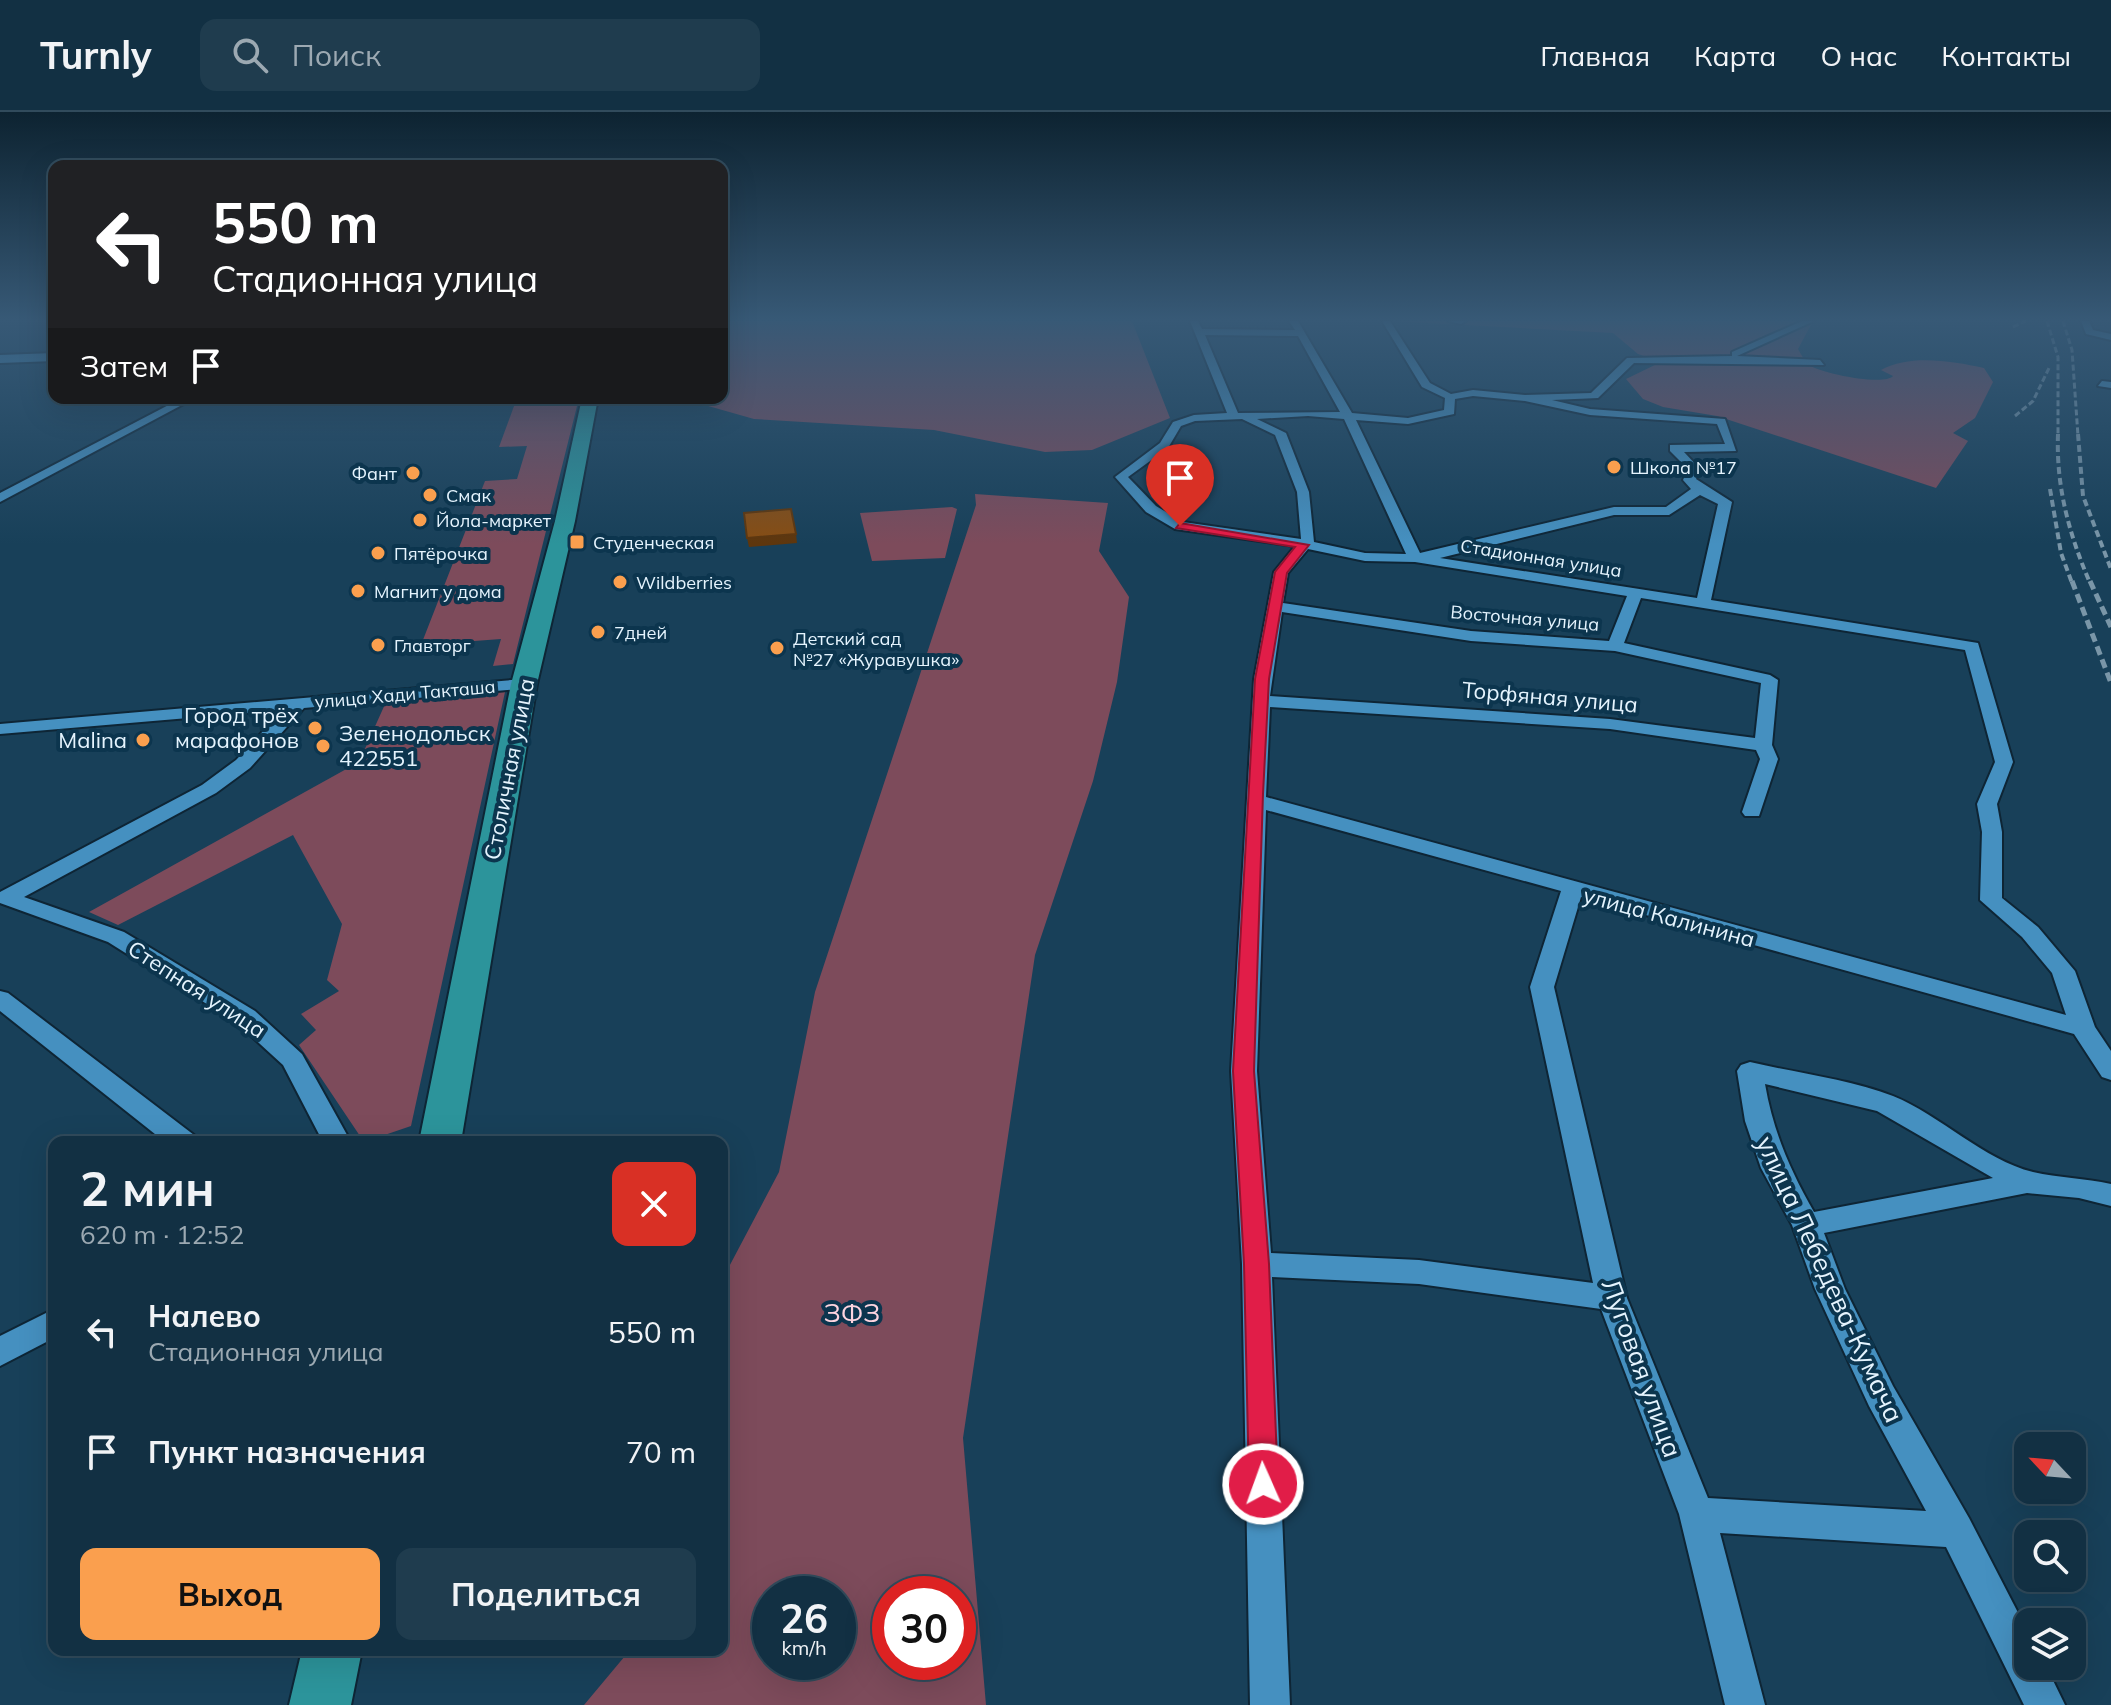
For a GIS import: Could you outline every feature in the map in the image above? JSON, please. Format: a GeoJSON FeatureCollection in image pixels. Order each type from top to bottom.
{"type":"FeatureCollection","features":[{"type":"Feature","properties":{"kind":"main road","name":"Столичная улица"},"geometry":{"type":"LineString","coordinates":[[441,1136],[524,684],[565,521],[589,404]]}},
{"type":"Feature","properties":{"kind":"main road"},"geometry":{"type":"LineString","coordinates":[[320,1705],[331,1656]]}},
{"type":"Feature","properties":{"kind":"street"},"geometry":{"type":"LineString","coordinates":[[1225,395],[1234,416]]}},
{"type":"Feature","properties":{"kind":"street"},"geometry":{"type":"LineString","coordinates":[[1336,395],[1415,558],[1614,511],[1669,511],[1699,490]]}},
{"type":"Feature","properties":{"kind":"street"},"geometry":{"type":"LineString","coordinates":[[1447,395],[1460,395]]}},
{"type":"Feature","properties":{"kind":"street"},"geometry":{"type":"LineString","coordinates":[[1497,395],[1590,412],[1721,421],[1732,448],[1674,448],[1694,469],[1689,480],[1699,490],[1725,502],[1703,604]]}},
{"type":"Feature","properties":{"kind":"street"},"geometry":{"type":"LineString","coordinates":[[1525,398],[1595,395]]}},
{"type":"Feature","properties":{"kind":"street"},"geometry":{"type":"LineString","coordinates":[[1234,416],[1347,414],[1408,421],[1450,412],[1450,397]]}},
{"type":"Feature","properties":{"kind":"street"},"geometry":{"type":"LineString","coordinates":[[0,498],[179,404]]}},
{"type":"Feature","properties":{"kind":"street"},"geometry":{"type":"LineString","coordinates":[[1234,416],[1258,420],[1280,433],[1303,492],[1309,539],[1281,572],[1262,701],[1244,1071],[1257,1264],[1270,1705]]}},
{"type":"Feature","properties":{"kind":"street","name":"Стадионная улица"},"geometry":{"type":"LineString","coordinates":[[1234,416],[1194,418],[1177,424],[1164,445],[1121,477],[1151,509],[1180,526],[1365,557],[1415,558],[1972,646],[2004,762],[1987,804],[1992,832],[1991,900],[2030,932],[2063,971],[2083,1028]]}},
{"type":"Feature","properties":{"kind":"street"},"geometry":{"type":"LineString","coordinates":[[1615,646],[1636,593]]}},
{"type":"Feature","properties":{"kind":"street","name":"Восточная улица"},"geometry":{"type":"LineString","coordinates":[[1275,606],[1471,636],[1615,646],[1770,680],[1763,745]]}},
{"type":"Feature","properties":{"kind":"street","name":"улица Хади Такташа"},"geometry":{"type":"LineString","coordinates":[[0,729],[524,684]]}},
{"type":"Feature","properties":{"kind":"street","name":"Торфяная улица"},"geometry":{"type":"LineString","coordinates":[[1262,701],[1610,724],[1763,745]]}},
{"type":"Feature","properties":{"kind":"street","name":"Степная улица"},"geometry":{"type":"LineString","coordinates":[[3,897],[209,789],[243,764],[299,703]]}},
{"type":"Feature","properties":{"kind":"street"},"geometry":{"type":"LineString","coordinates":[[1752,812],[1769,759],[1763,745]]}},
{"type":"Feature","properties":{"kind":"street","name":"улица Калинина"},"geometry":{"type":"LineString","coordinates":[[1257,801],[2083,1028]]}},
{"type":"Feature","properties":{"kind":"street","name":"Луговая улица"},"geometry":{"type":"LineString","coordinates":[[1572,890],[1542,987],[1612,1298],[1697,1514],[1745,1705]]}},
{"type":"Feature","properties":{"kind":"street","name":"Степная улица"},"geometry":{"type":"LineString","coordinates":[[3,897],[116,937],[246,1017],[293,1060],[334,1136]]}},
{"type":"Feature","properties":{"kind":"street"},"geometry":{"type":"LineString","coordinates":[[0,999],[176,1136]]}},
{"type":"Feature","properties":{"kind":"street"},"geometry":{"type":"LineString","coordinates":[[2083,1028],[2111,1071]]}},
{"type":"Feature","properties":{"kind":"street","name":"улица Лебедева-Кумача"},"geometry":{"type":"LineString","coordinates":[[2027,1182],[1970,1154],[1936,1130],[1884,1103],[1750,1071],[1758,1121],[1775,1168],[1806,1225],[1830,1289],[1881,1396],[1956,1530],[2045,1705]]}},
{"type":"Feature","properties":{"kind":"street"},"geometry":{"type":"LineString","coordinates":[[1806,1225],[2027,1182],[2079,1187],[2111,1195]]}},
{"type":"Feature","properties":{"kind":"street"},"geometry":{"type":"LineString","coordinates":[[1257,1264],[1419,1272],[1612,1298]]}},
{"type":"Feature","properties":{"kind":"street"},"geometry":{"type":"LineString","coordinates":[[0,1352],[48,1325]]}},
{"type":"Feature","properties":{"kind":"street"},"geometry":{"type":"LineString","coordinates":[[1697,1514],[1956,1530]]}},
{"type":"Feature","properties":{"kind":"green space"},"geometry":{"type":"Polygon","coordinates":[[[728,395],[1161,395],[1170,418],[1092,450],[1045,452],[934,430],[754,419],[701,404],[728,404],[728,395]]]}},
{"type":"Feature","properties":{"kind":"green space"},"geometry":{"type":"Polygon","coordinates":[[[1640,395],[1986,395],[1975,418],[1953,433],[1968,441],[1936,488],[1717,416],[1663,407],[1640,395]]]}},
{"type":"Feature","properties":{"kind":"green space"},"geometry":{"type":"Polygon","coordinates":[[[515,404],[578,404],[513,664],[493,666],[501,639],[421,645],[485,481],[517,479],[527,446],[499,447],[515,404]]]}},
{"type":"Feature","properties":{"kind":"green space","name":"ЗФЗ"},"geometry":{"type":"Polygon","coordinates":[[[975,494],[1108,503],[1099,551],[1129,597],[1117,682],[1093,781],[1035,955],[963,1438],[975,1576],[872,1576],[872,1680],[976,1680],[976,1589],[986,1705],[584,1705],[625,1656],[728,1656],[728,1269],[779,1172],[815,992],[976,505],[975,494]]]}},
{"type":"Feature","properties":{"kind":"green space"},"geometry":{"type":"Polygon","coordinates":[[[957,509],[945,558],[872,561],[860,513],[957,509]]]}},
{"type":"Feature","properties":{"kind":"green space"},"geometry":{"type":"Polygon","coordinates":[[[505,692],[411,1126],[382,1136],[360,1136],[299,1045],[316,1030],[301,1014],[339,991],[327,980],[342,924],[293,835],[118,925],[89,912],[359,762],[386,702],[505,692]]]}},
{"type":"Feature","properties":{"kind":"building"},"geometry":{"type":"Polygon","coordinates":[[[791,509],[796,534],[747,538],[744,513],[791,509]]]}},
{"type":"Feature","properties":{"kind":"railway"},"geometry":{"type":"LineString","coordinates":[[2015,416],[2036,395]]}},
{"type":"Feature","properties":{"kind":"railway"},"geometry":{"type":"LineString","coordinates":[[2058,395],[2059,473],[2065,510],[2090,583]]}},
{"type":"Feature","properties":{"kind":"railway"},"geometry":{"type":"LineString","coordinates":[[2075,395],[2078,436]]}},
{"type":"Feature","properties":{"kind":"railway"},"geometry":{"type":"LineString","coordinates":[[2078,434],[2083,496],[2111,569]]}},
{"type":"Feature","properties":{"kind":"railway"},"geometry":{"type":"LineString","coordinates":[[2050,489],[2061,553],[2072,583]]}},
{"type":"Feature","properties":{"kind":"railway"},"geometry":{"type":"LineString","coordinates":[[2072,581],[2111,683]]}},
{"type":"Feature","properties":{"kind":"railway"},"geometry":{"type":"LineString","coordinates":[[2090,581],[2111,627]]}},
{"type":"Feature","properties":{"kind":"place","name":"Школа №17"},"geometry":{"type":"Point","coordinates":[1614,467]}},
{"type":"Feature","properties":{"kind":"place","name":"Фант"},"geometry":{"type":"Point","coordinates":[413,473]}},
{"type":"Feature","properties":{"kind":"place","name":"Смак"},"geometry":{"type":"Point","coordinates":[430,495]}},
{"type":"Feature","properties":{"kind":"place","name":"Йола-маркет"},"geometry":{"type":"Point","coordinates":[420,520]}},
{"type":"Feature","properties":{"kind":"place","name":"Студенческая"},"geometry":{"type":"Point","coordinates":[577,542]}},
{"type":"Feature","properties":{"kind":"place","name":"Пятёрочка"},"geometry":{"type":"Point","coordinates":[378,553]}},
{"type":"Feature","properties":{"kind":"place","name":"Wildberries"},"geometry":{"type":"Point","coordinates":[620,582]}},
{"type":"Feature","properties":{"kind":"place","name":"Магнит у дома"},"geometry":{"type":"Point","coordinates":[358,591]}},
{"type":"Feature","properties":{"kind":"place","name":"7дней"},"geometry":{"type":"Point","coordinates":[598,632]}},
{"type":"Feature","properties":{"kind":"place","name":"Главторг"},"geometry":{"type":"Point","coordinates":[378,645]}},
{"type":"Feature","properties":{"kind":"place","name":"Детский сад №27 «Журавушка»"},"geometry":{"type":"Point","coordinates":[777,648]}},
{"type":"Feature","properties":{"kind":"place","name":"Город трёх марафонов"},"geometry":{"type":"Point","coordinates":[315,728]}},
{"type":"Feature","properties":{"kind":"place","name":"Malina"},"geometry":{"type":"Point","coordinates":[143,740]}},
{"type":"Feature","properties":{"kind":"place","name":"Зеленодольск 422551"},"geometry":{"type":"Point","coordinates":[323,746]}},
{"type":"Feature","properties":{"kind":"route"},"geometry":{"type":"LineString","coordinates":[[1180,526],[1272,537],[1303,545],[1281,572],[1262,679],[1255,794],[1244,1071],[1257,1264],[1263,1484]]}}]}
